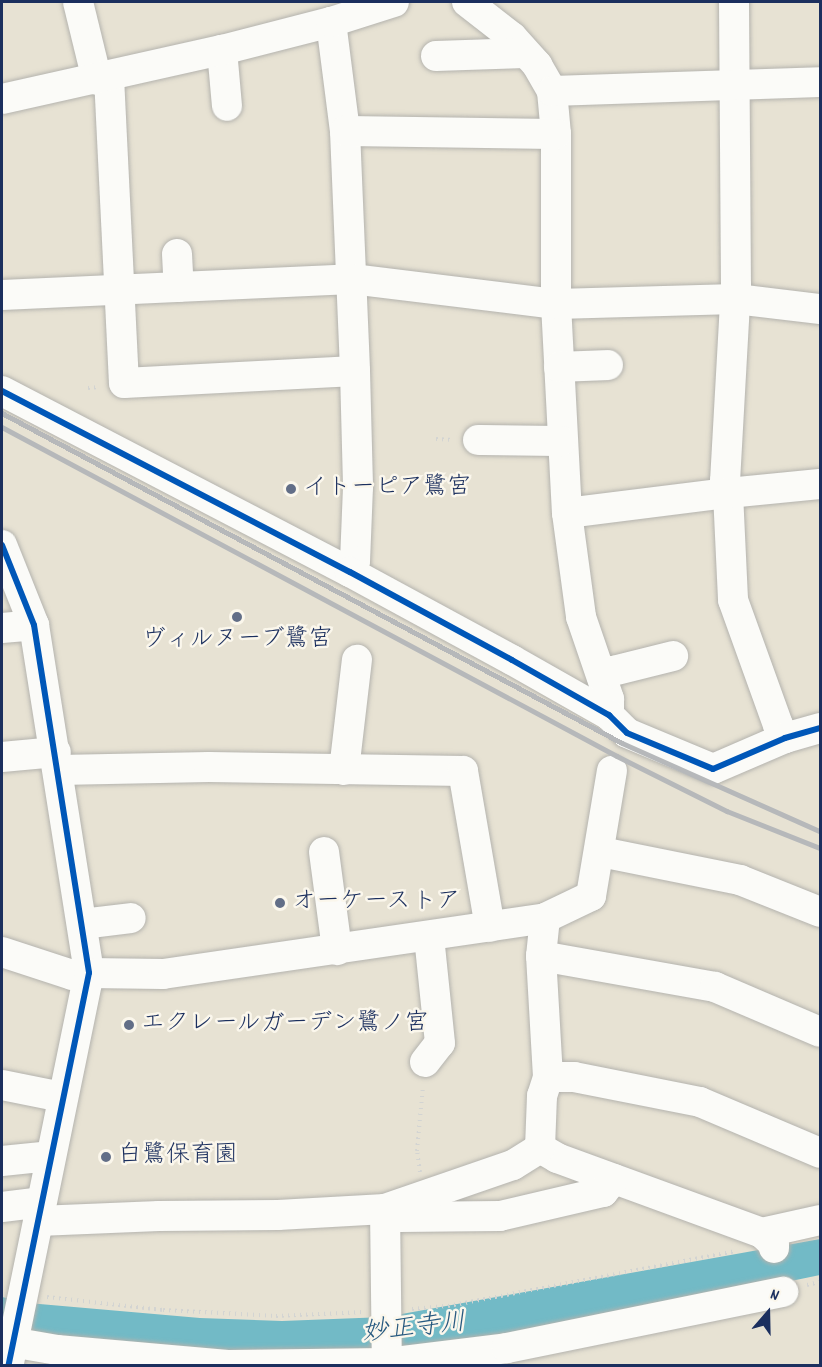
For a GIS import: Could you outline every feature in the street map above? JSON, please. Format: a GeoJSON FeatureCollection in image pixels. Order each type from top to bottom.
{"type":"FeatureCollection","features":[{"type":"Feature","properties":{"kind":"street"},"geometry":{"type":"LineString","coordinates":[[78,2],[103,78],[124,382],[355,370]]}},
{"type":"Feature","properties":{"kind":"street"},"geometry":{"type":"LineString","coordinates":[[2,99],[222,50],[331,22],[394,2]]}},
{"type":"Feature","properties":{"kind":"street"},"geometry":{"type":"LineString","coordinates":[[467,2],[512,37],[552,91],[556,134],[556,304],[561,441],[567,513],[581,617],[609,699],[609,715]]}},
{"type":"Feature","properties":{"kind":"street"},"geometry":{"type":"LineString","coordinates":[[734,2],[736,299],[725,481],[728,493],[733,600],[778,725],[785,738]]}},
{"type":"Feature","properties":{"kind":"street"},"geometry":{"type":"LineString","coordinates":[[331,22],[345,131],[352,279],[358,487],[355,561],[350,572]]}},
{"type":"Feature","properties":{"kind":"street"},"geometry":{"type":"LineString","coordinates":[[222,50],[227,106]]}},
{"type":"Feature","properties":{"kind":"street"},"geometry":{"type":"LineString","coordinates":[[436,56],[525,52]]}},
{"type":"Feature","properties":{"kind":"street"},"geometry":{"type":"LineString","coordinates":[[552,91],[820,82]]}},
{"type":"Feature","properties":{"kind":"street"},"geometry":{"type":"LineString","coordinates":[[345,131],[556,134]]}},
{"type":"Feature","properties":{"kind":"street"},"geometry":{"type":"LineString","coordinates":[[177,254],[178,287]]}},
{"type":"Feature","properties":{"kind":"street"},"geometry":{"type":"LineString","coordinates":[[2,295],[352,279],[556,304],[736,299],[820,309]]}},
{"type":"Feature","properties":{"kind":"street"},"geometry":{"type":"LineString","coordinates":[[559,367],[608,365]]}},
{"type":"Feature","properties":{"kind":"street"},"geometry":{"type":"LineString","coordinates":[[2,391],[350,572],[609,715],[627,733],[713,769],[785,738],[820,728]]}},
{"type":"Feature","properties":{"kind":"street"},"geometry":{"type":"LineString","coordinates":[[478,440],[561,441]]}},
{"type":"Feature","properties":{"kind":"street"},"geometry":{"type":"LineString","coordinates":[[567,513],[820,484]]}},
{"type":"Feature","properties":{"kind":"street"},"geometry":{"type":"LineString","coordinates":[[2,545],[34,625],[89,973],[39,1211],[15,1296],[11,1348],[230,1365],[386,1360],[507,1348],[783,1292]]}},
{"type":"Feature","properties":{"kind":"street"},"geometry":{"type":"LineString","coordinates":[[2,628],[34,625]]}},
{"type":"Feature","properties":{"kind":"street"},"geometry":{"type":"LineString","coordinates":[[602,677],[613,671],[673,656]]}},
{"type":"Feature","properties":{"kind":"street"},"geometry":{"type":"LineString","coordinates":[[344,770],[357,660]]}},
{"type":"Feature","properties":{"kind":"street"},"geometry":{"type":"LineString","coordinates":[[2,757],[209,767],[463,771],[490,927]]}},
{"type":"Feature","properties":{"kind":"street"},"geometry":{"type":"LineString","coordinates":[[2,952],[72,975],[89,973],[163,974],[429,937],[545,918],[591,896],[601,852],[612,771]]}},
{"type":"Feature","properties":{"kind":"street"},"geometry":{"type":"LineString","coordinates":[[324,852],[337,950]]}},
{"type":"Feature","properties":{"kind":"street"},"geometry":{"type":"LineString","coordinates":[[601,852],[740,880],[820,912]]}},
{"type":"Feature","properties":{"kind":"street"},"geometry":{"type":"LineString","coordinates":[[82,924],[131,918]]}},
{"type":"Feature","properties":{"kind":"street"},"geometry":{"type":"LineString","coordinates":[[540,1148],[542,1096],[548,1077],[541,956],[545,918]]}},
{"type":"Feature","properties":{"kind":"street"},"geometry":{"type":"LineString","coordinates":[[424,1062],[440,1043],[429,937]]}},
{"type":"Feature","properties":{"kind":"street"},"geometry":{"type":"LineString","coordinates":[[541,956],[715,987],[820,1032]]}},
{"type":"Feature","properties":{"kind":"street"},"geometry":{"type":"LineString","coordinates":[[548,1077],[574,1077],[700,1102],[820,1153]]}},
{"type":"Feature","properties":{"kind":"street"},"geometry":{"type":"LineString","coordinates":[[2,1085],[62,1097]]}},
{"type":"Feature","properties":{"kind":"street"},"geometry":{"type":"LineString","coordinates":[[2,1207],[39,1211],[159,1216],[278,1215],[385,1209],[513,1165],[540,1148]]}},
{"type":"Feature","properties":{"kind":"street"},"geometry":{"type":"LineString","coordinates":[[540,1148],[557,1158],[768,1241],[820,1220]]}},
{"type":"Feature","properties":{"kind":"street"},"geometry":{"type":"LineString","coordinates":[[2,1161],[50,1156]]}},
{"type":"Feature","properties":{"kind":"street"},"geometry":{"type":"LineString","coordinates":[[385,1209],[399,1217],[500,1216],[603,1192],[614,1179]]}},
{"type":"Feature","properties":{"kind":"street"},"geometry":{"type":"LineString","coordinates":[[385,1209],[386,1360]]}},
{"type":"Feature","properties":{"kind":"path"},"geometry":{"type":"LineString","coordinates":[[423,1197],[417,1151],[424,1062]]}},
{"type":"Feature","properties":{"kind":"water","name":"妙正寺川"},"geometry":{"type":"Polygon","coordinates":[[[820,1239],[820,1275],[508,1339],[266,1355],[2,1333],[2,1297],[28,1303],[200,1318],[282,1321],[385,1317],[820,1239]]]}},
{"type":"Feature","properties":{"kind":"railway"},"geometry":{"type":"LineString","coordinates":[[2,413],[622,743],[820,831]]}},
{"type":"Feature","properties":{"kind":"railway"},"geometry":{"type":"LineString","coordinates":[[2,427],[617,756],[727,811],[820,848]]}},
{"type":"Feature","properties":{"kind":"cycle path"},"geometry":{"type":"LineString","coordinates":[[2,391],[350,572],[512,660],[609,715],[627,733],[713,769],[785,738],[820,728]]}},
{"type":"Feature","properties":{"kind":"cycle path"},"geometry":{"type":"LineString","coordinates":[[2,545],[34,625],[89,973],[8,1366]]}},
{"type":"Feature","properties":{"kind":"place","name":"イトーピア鷺宮"},"geometry":{"type":"Point","coordinates":[291,489]}},
{"type":"Feature","properties":{"kind":"place","name":"ヴィルヌーブ鷺宮"},"geometry":{"type":"Point","coordinates":[237,617]}},
{"type":"Feature","properties":{"kind":"place","name":"オーケーストア"},"geometry":{"type":"Point","coordinates":[280,903]}},
{"type":"Feature","properties":{"kind":"place","name":"エクレールガーデン鷺ノ宮"},"geometry":{"type":"Point","coordinates":[129,1025]}},
{"type":"Feature","properties":{"kind":"place","name":"白鷺保育園"},"geometry":{"type":"Point","coordinates":[106,1157]}}]}
